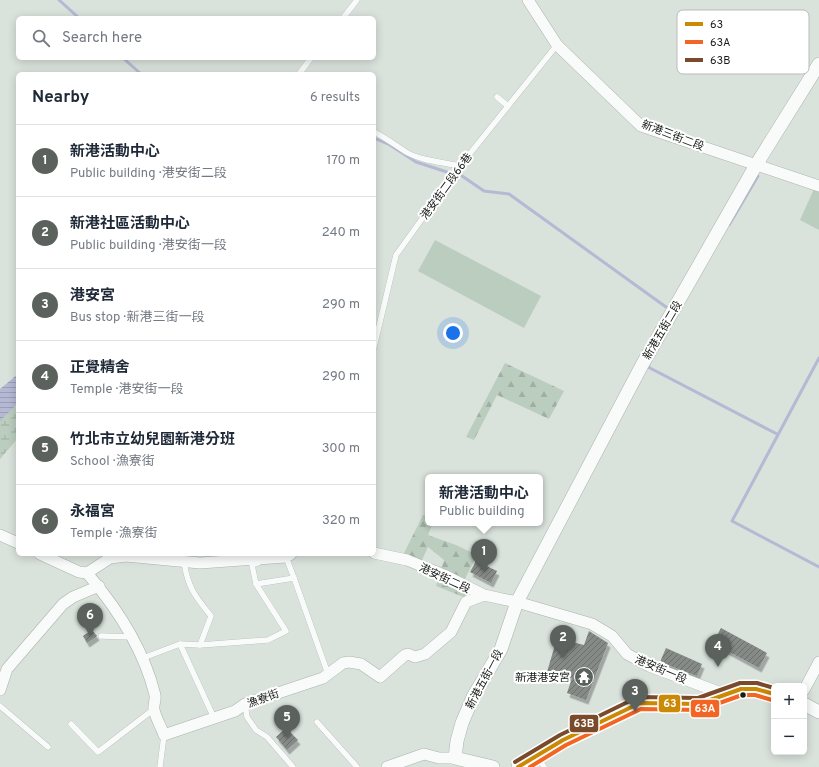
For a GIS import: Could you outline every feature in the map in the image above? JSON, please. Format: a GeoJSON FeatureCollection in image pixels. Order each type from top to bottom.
{"type":"FeatureCollection","features":[{"type":"Feature","properties":{"kind":"street","name":"新港三街二段"},"geometry":{"type":"LineString","coordinates":[[528,0],[557,45],[642,126],[819,186]]}},
{"type":"Feature","properties":{"kind":"street","name":"新港五街二段"},"geometry":{"type":"LineString","coordinates":[[517,602],[642,365],[756,165],[819,64]]}},
{"type":"Feature","properties":{"kind":"street"},"geometry":{"type":"LineString","coordinates":[[0,535],[16,543]]}},
{"type":"Feature","properties":{"kind":"street","name":"港安街二段"},"geometry":{"type":"LineString","coordinates":[[376,553],[408,560],[444,575],[484,595],[517,602]]}},
{"type":"Feature","properties":{"kind":"street"},"geometry":{"type":"LineString","coordinates":[[44,556],[79,572],[88,573],[110,558],[126,556],[147,556],[200,563],[284,556]]}},
{"type":"Feature","properties":{"kind":"street"},"geometry":{"type":"LineString","coordinates":[[88,573],[99,586],[132,637],[143,658],[156,697],[154,709],[164,735]]}},
{"type":"Feature","properties":{"kind":"street"},"geometry":{"type":"LineString","coordinates":[[0,690],[7,669],[64,604],[73,597],[99,586]]}},
{"type":"Feature","properties":{"kind":"street","name":"漁寮街"},"geometry":{"type":"LineString","coordinates":[[164,735],[235,710],[245,704],[323,678],[343,663],[355,662],[380,677],[405,655],[408,654],[415,657],[421,656],[451,632],[466,602],[484,595]]}},
{"type":"Feature","properties":{"kind":"street","name":"港安街一段"},"geometry":{"type":"LineString","coordinates":[[517,602],[592,624],[612,636],[627,654],[649,666],[724,694]]}},
{"type":"Feature","properties":{"kind":"street","name":"新港五街一段"},"geometry":{"type":"LineString","coordinates":[[455,758],[457,741],[462,723],[473,697],[501,649],[517,602]]}},
{"type":"Feature","properties":{"kind":"street"},"geometry":{"type":"LineString","coordinates":[[807,684],[819,662]]}},
{"type":"Feature","properties":{"kind":"street"},"geometry":{"type":"LineString","coordinates":[[518,767],[563,740],[640,703],[699,704],[741,689],[771,693]]}},
{"type":"Feature","properties":{"kind":"street"},"geometry":{"type":"LineString","coordinates":[[807,706],[819,712]]}},
{"type":"Feature","properties":{"kind":"street"},"geometry":{"type":"LineString","coordinates":[[387,767],[424,754],[439,758],[455,758],[493,767]]}},
{"type":"Feature","properties":{"kind":"lane"},"geometry":{"type":"LineString","coordinates":[[345,16],[357,0]]}},
{"type":"Feature","properties":{"kind":"lane","name":"港安街二段66巷"},"geometry":{"type":"LineString","coordinates":[[376,339],[396,255],[460,166],[557,45]]}},
{"type":"Feature","properties":{"kind":"lane"},"geometry":{"type":"LineString","coordinates":[[300,72],[310,60]]}},
{"type":"Feature","properties":{"kind":"lane"},"geometry":{"type":"LineString","coordinates":[[497,97],[508,106]]}},
{"type":"Feature","properties":{"kind":"lane"},"geometry":{"type":"LineString","coordinates":[[376,133],[392,141],[406,152],[419,157],[460,166]]}},
{"type":"Feature","properties":{"kind":"lane"},"geometry":{"type":"LineString","coordinates":[[289,556],[294,578],[328,674]]}},
{"type":"Feature","properties":{"kind":"lane"},"geometry":{"type":"LineString","coordinates":[[143,658],[180,644],[200,645],[268,640],[286,631],[256,584],[252,565],[274,558]]}},
{"type":"Feature","properties":{"kind":"lane"},"geometry":{"type":"LineString","coordinates":[[184,562],[186,575],[192,593],[210,616],[200,645]]}},
{"type":"Feature","properties":{"kind":"lane"},"geometry":{"type":"LineString","coordinates":[[256,584],[294,578]]}},
{"type":"Feature","properties":{"kind":"lane"},"geometry":{"type":"LineString","coordinates":[[101,636],[132,637]]}},
{"type":"Feature","properties":{"kind":"lane"},"geometry":{"type":"LineString","coordinates":[[180,644],[214,718]]}},
{"type":"Feature","properties":{"kind":"lane"},"geometry":{"type":"LineString","coordinates":[[245,704],[247,717],[256,730],[268,737],[293,767]]}},
{"type":"Feature","properties":{"kind":"lane"},"geometry":{"type":"LineString","coordinates":[[0,706],[48,747]]}},
{"type":"Feature","properties":{"kind":"lane"},"geometry":{"type":"LineString","coordinates":[[71,724],[98,752],[154,709]]}},
{"type":"Feature","properties":{"kind":"lane"},"geometry":{"type":"LineString","coordinates":[[317,722],[356,767]]}},
{"type":"Feature","properties":{"kind":"lane"},"geometry":{"type":"LineString","coordinates":[[160,767],[164,735]]}},
{"type":"Feature","properties":{"kind":"lane"},"geometry":{"type":"LineString","coordinates":[[537,756],[544,767]]}},
{"type":"Feature","properties":{"kind":"green space"},"geometry":{"type":"Polygon","coordinates":[[[814,189],[819,190],[819,230],[800,220],[814,189]]]}},
{"type":"Feature","properties":{"kind":"green space"},"geometry":{"type":"Polygon","coordinates":[[[435,240],[541,296],[524,328],[418,271],[435,240]]]}},
{"type":"Feature","properties":{"kind":"green space"},"geometry":{"type":"Polygon","coordinates":[[[505,363],[564,391],[549,419],[497,395],[474,440],[466,437],[505,363]]]}},
{"type":"Feature","properties":{"kind":"green space"},"geometry":{"type":"Polygon","coordinates":[[[16,391],[16,440],[0,459],[0,403],[16,391]]]}},
{"type":"Feature","properties":{"kind":"green space"},"geometry":{"type":"Polygon","coordinates":[[[423,515],[425,515],[425,526],[432,526],[428,535],[456,545],[477,555],[462,585],[483,595],[476,602],[436,586],[444,560],[428,547],[422,560],[403,555],[423,515]]]}},
{"type":"Feature","properties":{"kind":"water"},"geometry":{"type":"Polygon","coordinates":[[[16,376],[16,405],[0,421],[0,389],[16,376]]]}},
{"type":"Feature","properties":{"kind":"building"},"geometry":{"type":"Polygon","coordinates":[[[476,561],[497,571],[491,583],[470,572],[476,561]]]}},
{"type":"Feature","properties":{"kind":"building"},"geometry":{"type":"Polygon","coordinates":[[[721,628],[767,653],[759,668],[713,643],[721,628]]]}},
{"type":"Feature","properties":{"kind":"building"},"geometry":{"type":"Polygon","coordinates":[[[92,630],[97,636],[87,643],[83,636],[92,630]]]}},
{"type":"Feature","properties":{"kind":"building"},"geometry":{"type":"Polygon","coordinates":[[[589,631],[608,643],[586,700],[567,693],[572,678],[547,672],[557,638],[584,645],[589,631]]]}},
{"type":"Feature","properties":{"kind":"building"},"geometry":{"type":"Polygon","coordinates":[[[666,648],[702,664],[697,676],[660,662],[666,648]]]}},
{"type":"Feature","properties":{"kind":"building"},"geometry":{"type":"Polygon","coordinates":[[[286,728],[298,740],[287,750],[276,737],[286,728]]]}},
{"type":"Feature","properties":{"kind":"waterway"},"geometry":{"type":"LineString","coordinates":[[59,0],[77,16]]}},
{"type":"Feature","properties":{"kind":"waterway"},"geometry":{"type":"LineString","coordinates":[[125,60],[139,72]]}},
{"type":"Feature","properties":{"kind":"waterway"},"geometry":{"type":"LineString","coordinates":[[376,139],[390,145],[416,162],[447,172]]}},
{"type":"Feature","properties":{"kind":"waterway"},"geometry":{"type":"LineString","coordinates":[[462,176],[484,191],[509,194],[666,307]]}},
{"type":"Feature","properties":{"kind":"waterway"},"geometry":{"type":"LineString","coordinates":[[729,225],[758,176]]}},
{"type":"Feature","properties":{"kind":"waterway"},"geometry":{"type":"LineString","coordinates":[[819,358],[732,521],[819,567]]}},
{"type":"Feature","properties":{"kind":"waterway"},"geometry":{"type":"LineString","coordinates":[[649,365],[648,367],[777,434]]}},
{"type":"Feature","properties":{"kind":"transit line","name":"63B"},"geometry":{"type":"LineString","coordinates":[[515,762],[560,735],[638,697],[698,698],[740,683],[757,683],[771,687]]}},
{"type":"Feature","properties":{"kind":"transit line","name":"63"},"geometry":{"type":"LineString","coordinates":[[518,767],[563,740],[640,703],[699,704],[741,689],[756,689],[771,693]]}},
{"type":"Feature","properties":{"kind":"transit line","name":"63A"},"geometry":{"type":"LineString","coordinates":[[530,767],[566,745],[641,709],[700,710],[742,695],[755,695],[771,700]]}},
{"type":"Feature","properties":{"kind":"place","name":"新港活動中心"},"geometry":{"type":"Point","coordinates":[484,572]}},
{"type":"Feature","properties":{"kind":"place","name":"永福宮"},"geometry":{"type":"Point","coordinates":[90,636]}},
{"type":"Feature","properties":{"kind":"place","name":"新港社區活動中心"},"geometry":{"type":"Point","coordinates":[563,658]}},
{"type":"Feature","properties":{"kind":"place","name":"正覺精舍"},"geometry":{"type":"Point","coordinates":[718,667]}},
{"type":"Feature","properties":{"kind":"place","name":"新港港安宮"},"geometry":{"type":"Point","coordinates":[584,677]}},
{"type":"Feature","properties":{"kind":"place","name":"港安宮"},"geometry":{"type":"Point","coordinates":[635,712]}},
{"type":"Feature","properties":{"kind":"place","name":"竹北市立幼兒園新港分班"},"geometry":{"type":"Point","coordinates":[287,738]}}]}
